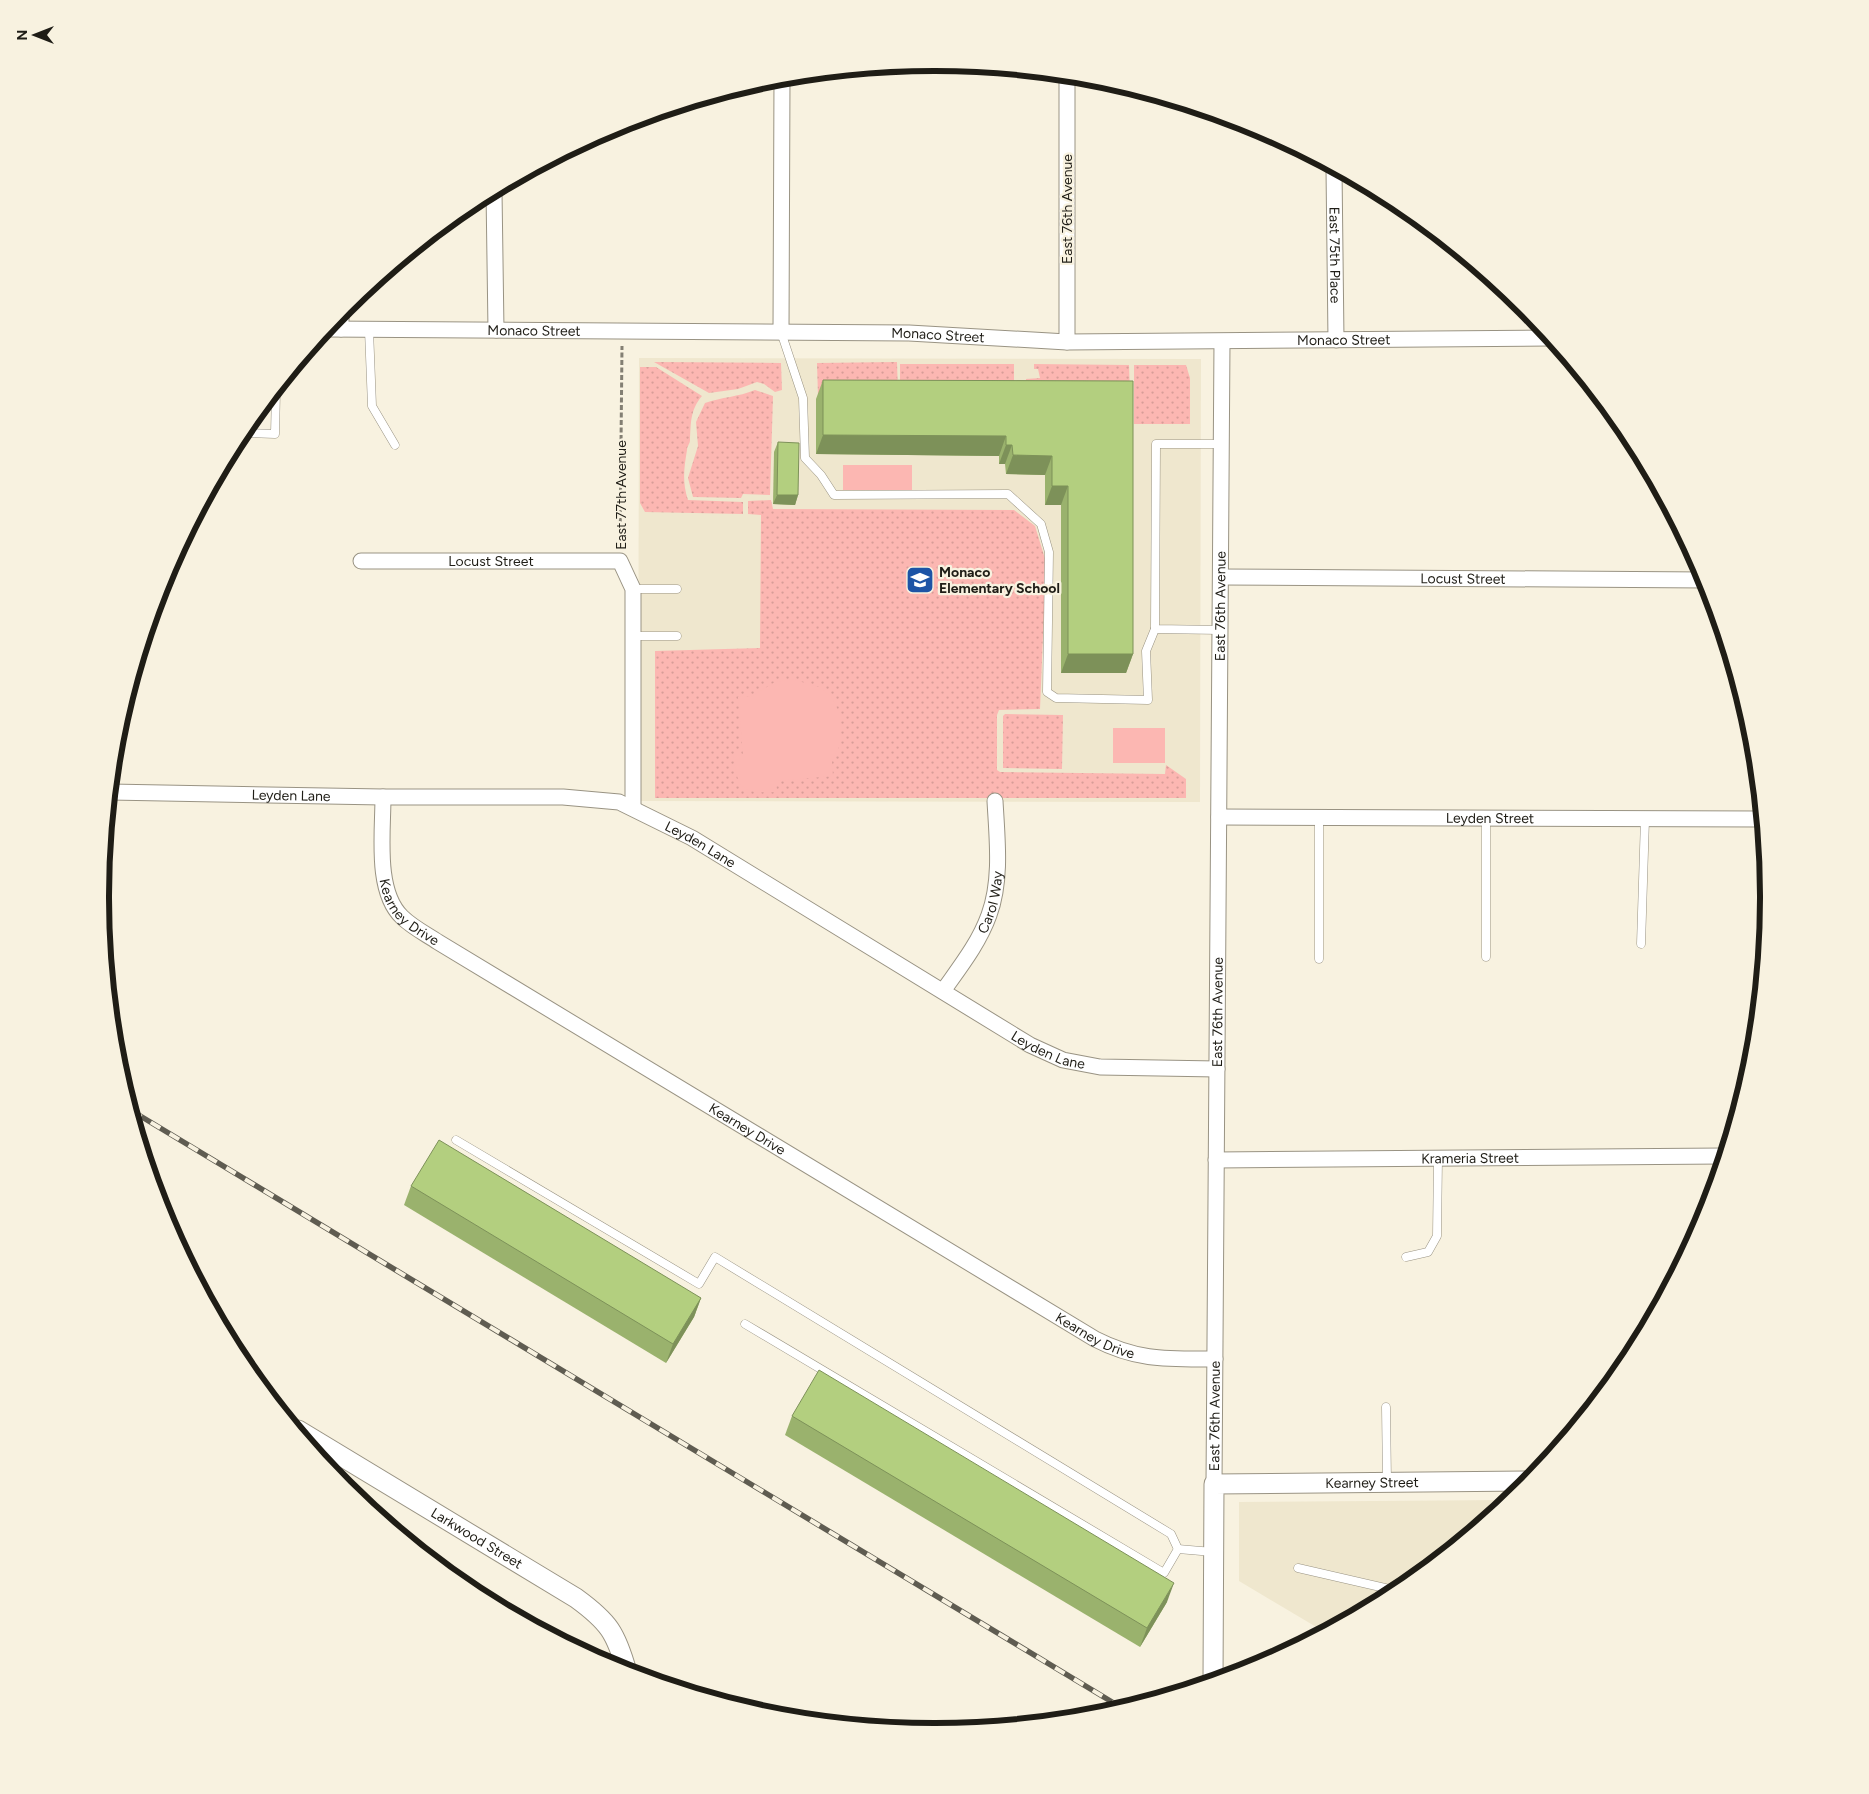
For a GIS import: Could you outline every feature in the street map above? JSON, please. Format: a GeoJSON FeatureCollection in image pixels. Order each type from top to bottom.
{"type":"FeatureCollection","features":[{"type":"Feature","properties":{"kind":"street","name":"East 76th Avenue"},"geometry":{"type":"LineString","coordinates":[[1067,82],[1067,342]]}},
{"type":"Feature","properties":{"kind":"street"},"geometry":{"type":"LineString","coordinates":[[781,332],[782,86]]}},
{"type":"Feature","properties":{"kind":"street","name":"East 75th Place"},"geometry":{"type":"LineString","coordinates":[[1334,175],[1336,340]]}},
{"type":"Feature","properties":{"kind":"street"},"geometry":{"type":"LineString","coordinates":[[494,199],[496,330]]}},
{"type":"Feature","properties":{"kind":"street","name":"Monaco Street"},"geometry":{"type":"LineString","coordinates":[[336,329],[909,333],[1067,342],[1541,338]]}},
{"type":"Feature","properties":{"kind":"street","name":"East 76th Avenue"},"geometry":{"type":"LineString","coordinates":[[1213,1674],[1222,342]]}},
{"type":"Feature","properties":{"kind":"street","name":"Locust Street"},"geometry":{"type":"LineString","coordinates":[[361,560],[620,560]]}},
{"type":"Feature","properties":{"kind":"street","name":"East 77th Avenue"},"geometry":{"type":"LineString","coordinates":[[620,560],[633,589],[633,807]]}},
{"type":"Feature","properties":{"kind":"street","name":"Locust Street"},"geometry":{"type":"LineString","coordinates":[[1221,577],[1697,580]]}},
{"type":"Feature","properties":{"kind":"street","name":"Leyden Lane"},"geometry":{"type":"LineString","coordinates":[[116,792],[383,797],[564,797],[608,800],[633,807],[700,843],[1030,1045],[1063,1060],[1100,1067],[1217,1069]]}},
{"type":"Feature","properties":{"kind":"street","name":"Kearney Drive"},"geometry":{"type":"LineString","coordinates":[[383,797],[384,866],[388,898],[403,918],[438,942],[1095,1339],[1136,1356],[1162,1359],[1215,1358]]}},
{"type":"Feature","properties":{"kind":"street","name":"Carol Way"},"geometry":{"type":"LineString","coordinates":[[943,991],[970,952],[989,915],[997,869],[995,801]]}},
{"type":"Feature","properties":{"kind":"street","name":"Leyden Street"},"geometry":{"type":"LineString","coordinates":[[1219,817],[1756,819]]}},
{"type":"Feature","properties":{"kind":"street","name":"Krameria Street"},"geometry":{"type":"LineString","coordinates":[[1216,1160],[1718,1156]]}},
{"type":"Feature","properties":{"kind":"street","name":"Larkwood Street"},"geometry":{"type":"LineString","coordinates":[[312,1438],[576,1598],[598,1614],[615,1634],[624,1662]]}},
{"type":"Feature","properties":{"kind":"street","name":"Kearney Street"},"geometry":{"type":"LineString","coordinates":[[1214,1484],[1518,1481]]}},
{"type":"Feature","properties":{"kind":"lane"},"geometry":{"type":"LineString","coordinates":[[369,330],[372,406],[395,445]]}},
{"type":"Feature","properties":{"kind":"lane"},"geometry":{"type":"LineString","coordinates":[[781,332],[803,398],[805,458],[821,475],[834,495],[1008,494],[1041,524],[1049,552],[1047,692],[1056,698],[1148,700],[1146,651],[1155,629],[1156,444],[1222,444]]}},
{"type":"Feature","properties":{"kind":"lane"},"geometry":{"type":"LineString","coordinates":[[251,433],[275,434],[276,399]]}},
{"type":"Feature","properties":{"kind":"lane"},"geometry":{"type":"LineString","coordinates":[[633,589],[677,589]]}},
{"type":"Feature","properties":{"kind":"lane"},"geometry":{"type":"LineString","coordinates":[[1155,629],[1220,630]]}},
{"type":"Feature","properties":{"kind":"lane"},"geometry":{"type":"LineString","coordinates":[[633,636],[678,636]]}},
{"type":"Feature","properties":{"kind":"lane"},"geometry":{"type":"LineString","coordinates":[[1319,818],[1320,958]]}},
{"type":"Feature","properties":{"kind":"lane"},"geometry":{"type":"LineString","coordinates":[[1486,818],[1486,957]]}},
{"type":"Feature","properties":{"kind":"lane"},"geometry":{"type":"LineString","coordinates":[[1641,944],[1645,818]]}},
{"type":"Feature","properties":{"kind":"lane"},"geometry":{"type":"LineString","coordinates":[[456,1140],[699,1284],[715,1257],[1171,1534],[1178,1549]]}},
{"type":"Feature","properties":{"kind":"lane"},"geometry":{"type":"LineString","coordinates":[[1406,1257],[1428,1252],[1437,1236],[1438,1158]]}},
{"type":"Feature","properties":{"kind":"lane"},"geometry":{"type":"LineString","coordinates":[[745,1324],[1164,1573],[1178,1549]]}},
{"type":"Feature","properties":{"kind":"lane"},"geometry":{"type":"LineString","coordinates":[[1386,1407],[1387,1482]]}},
{"type":"Feature","properties":{"kind":"lane"},"geometry":{"type":"LineString","coordinates":[[1178,1549],[1214,1552]]}},
{"type":"Feature","properties":{"kind":"lane"},"geometry":{"type":"LineString","coordinates":[[1298,1568],[1386,1588]]}},
{"type":"Feature","properties":{"kind":"path","name":"East 77th Avenue"},"geometry":{"type":"LineString","coordinates":[[620,560],[622,331]]}},
{"type":"Feature","properties":{"kind":"shaded area","name":"Monaco Elementary School"},"geometry":{"type":"Polygon","coordinates":[[[639,358],[1201,359],[1200,802],[638,801],[639,358]]]}},
{"type":"Feature","properties":{"kind":"shaded area"},"geometry":{"type":"Polygon","coordinates":[[[654,362],[781,363],[782,390],[775,392],[764,384],[757,382],[738,389],[709,393],[654,362]]]}},
{"type":"Feature","properties":{"kind":"shaded area"},"geometry":{"type":"Polygon","coordinates":[[[897,362],[898,395],[818,396],[817,363],[897,362]]]}},
{"type":"Feature","properties":{"kind":"shaded area"},"geometry":{"type":"Polygon","coordinates":[[[900,364],[1014,364],[1014,395],[900,395],[900,364]]]}},
{"type":"Feature","properties":{"kind":"shaded area"},"geometry":{"type":"Polygon","coordinates":[[[1034,364],[1129,365],[1130,394],[1026,393],[1026,379],[1040,378],[1038,369],[1034,369],[1034,364]]]}},
{"type":"Feature","properties":{"kind":"shaded area"},"geometry":{"type":"Polygon","coordinates":[[[1134,365],[1186,365],[1190,378],[1190,424],[1134,424],[1134,365]]]}},
{"type":"Feature","properties":{"kind":"shaded area"},"geometry":{"type":"Polygon","coordinates":[[[640,367],[656,367],[702,396],[693,412],[690,441],[685,463],[684,481],[688,500],[743,502],[743,514],[645,512],[640,503],[640,367]]]}},
{"type":"Feature","properties":{"kind":"shaded area"},"geometry":{"type":"Polygon","coordinates":[[[755,390],[773,396],[770,495],[743,494],[741,498],[693,497],[688,478],[698,446],[696,422],[705,403],[755,390]]]}},
{"type":"Feature","properties":{"kind":"shaded area"},"geometry":{"type":"Polygon","coordinates":[[[843,465],[912,465],[912,490],[843,490],[843,465]]]}},
{"type":"Feature","properties":{"kind":"shaded area"},"geometry":{"type":"Polygon","coordinates":[[[771,500],[773,509],[1014,510],[1035,526],[1046,562],[1040,709],[999,710],[997,715],[997,770],[1000,772],[1165,774],[1166,765],[1186,779],[1186,798],[655,798],[655,651],[760,648],[761,515],[748,514],[748,501],[771,500]]]}},
{"type":"Feature","properties":{"kind":"shaded area"},"geometry":{"type":"Polygon","coordinates":[[[792,679],[822,688],[833,700],[840,714],[840,745],[832,761],[833,776],[776,781],[777,792],[749,790],[743,787],[740,782],[733,755],[743,755],[738,697],[752,696],[775,682],[792,679]]]}},
{"type":"Feature","properties":{"kind":"shaded area"},"geometry":{"type":"Polygon","coordinates":[[[1005,714],[1063,715],[1062,769],[1003,768],[1003,716],[1005,714]]]}},
{"type":"Feature","properties":{"kind":"shaded area"},"geometry":{"type":"Polygon","coordinates":[[[1113,728],[1165,728],[1165,763],[1113,763],[1113,728]]]}},
{"type":"Feature","properties":{"kind":"shaded area"},"geometry":{"type":"Polygon","coordinates":[[[1498,1500],[1437,1552],[1393,1584],[1318,1628],[1239,1581],[1239,1502],[1498,1500]]]}},
{"type":"Feature","properties":{"kind":"building"},"geometry":{"type":"Polygon","coordinates":[[[823,380],[1133,381],[1133,654],[1068,654],[1068,486],[1052,486],[1052,456],[1013,455],[1012,445],[1006,445],[1006,436],[823,435],[823,380]]]}},
{"type":"Feature","properties":{"kind":"building"},"geometry":{"type":"Polygon","coordinates":[[[778,442],[799,443],[798,495],[777,495],[778,442]]]}},
{"type":"Feature","properties":{"kind":"building"},"geometry":{"type":"Polygon","coordinates":[[[439,1140],[701,1298],[673,1344],[411,1186],[439,1140]]]}},
{"type":"Feature","properties":{"kind":"building"},"geometry":{"type":"Polygon","coordinates":[[[819,1370],[1174,1583],[1147,1628],[792,1416],[819,1370]]]}},
{"type":"Feature","properties":{"kind":"railway"},"geometry":{"type":"LineString","coordinates":[[138,1115],[1114,1703]]}},
{"type":"Feature","properties":{"kind":"place","name":"Monaco Elementary School"},"geometry":{"type":"Point","coordinates":[920,580]}}]}
